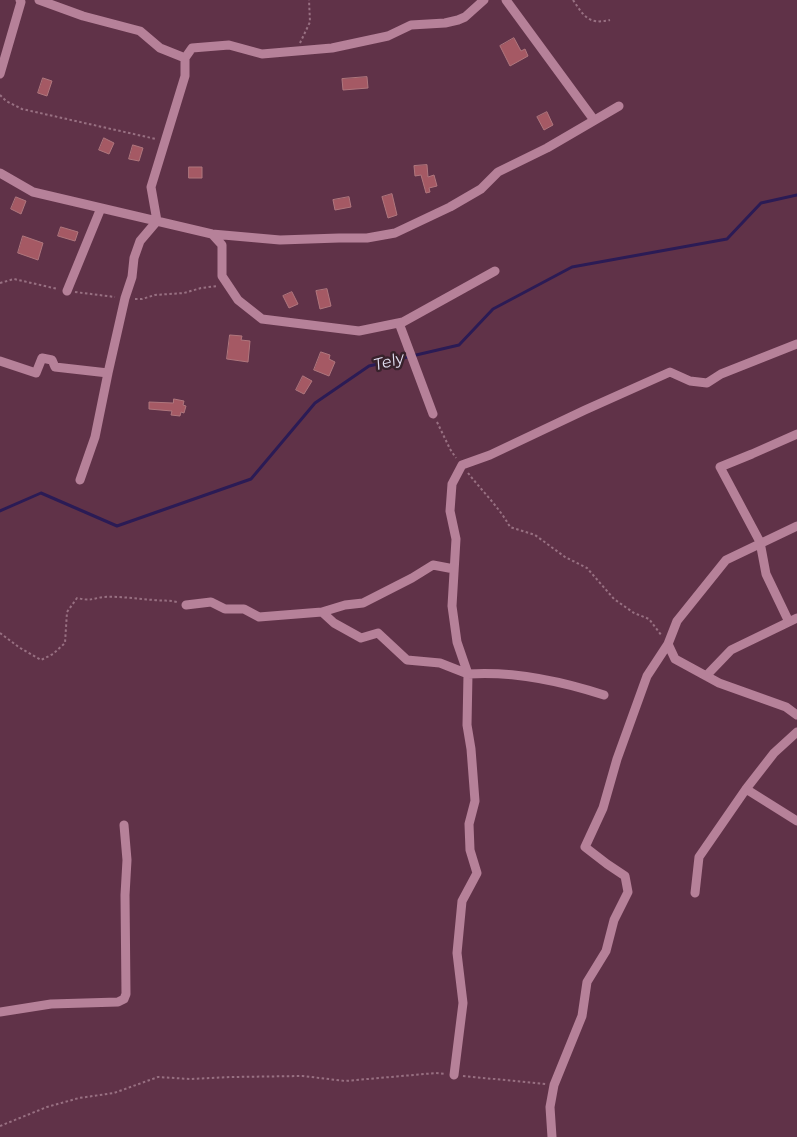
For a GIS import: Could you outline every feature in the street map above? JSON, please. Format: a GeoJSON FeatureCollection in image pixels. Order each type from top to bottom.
{"type":"FeatureCollection","features":[{"type":"Feature","properties":{"kind":"street"},"geometry":{"type":"LineString","coordinates":[[0,74],[20,0]]}},
{"type":"Feature","properties":{"kind":"street"},"geometry":{"type":"LineString","coordinates":[[39,0],[83,16],[140,31],[160,48],[184,58]]}},
{"type":"Feature","properties":{"kind":"street"},"geometry":{"type":"LineString","coordinates":[[157,221],[151,187],[185,76],[184,58],[192,48],[229,45],[262,54],[332,48],[388,36],[411,25],[445,23],[458,20],[466,17],[484,0]]}},
{"type":"Feature","properties":{"kind":"street"},"geometry":{"type":"LineString","coordinates":[[506,0],[594,120]]}},
{"type":"Feature","properties":{"kind":"street"},"geometry":{"type":"LineString","coordinates":[[0,173],[32,192],[212,234],[280,240],[367,238],[395,233],[450,207],[481,189],[498,172],[547,148],[619,106]]}},
{"type":"Feature","properties":{"kind":"street"},"geometry":{"type":"LineString","coordinates":[[67,291],[101,208]]}},
{"type":"Feature","properties":{"kind":"street"},"geometry":{"type":"LineString","coordinates":[[80,480],[95,437],[125,298],[132,276],[134,258],[140,240],[157,221]]}},
{"type":"Feature","properties":{"kind":"street"},"geometry":{"type":"LineString","coordinates":[[212,234],[222,245],[222,276],[238,300],[262,319],[359,331],[399,323],[452,296],[495,271]]}},
{"type":"Feature","properties":{"kind":"street"},"geometry":{"type":"LineString","coordinates":[[399,323],[433,414]]}},
{"type":"Feature","properties":{"kind":"street"},"geometry":{"type":"LineString","coordinates":[[454,1075],[463,1003],[457,953],[462,901],[477,873],[470,850],[469,824],[475,801],[467,725],[468,674],[457,642],[452,606],[456,539],[450,511],[452,484],[462,465],[490,456],[585,410],[670,372],[690,381],[706,383],[721,374],[797,344]]}},
{"type":"Feature","properties":{"kind":"street"},"geometry":{"type":"LineString","coordinates":[[0,361],[36,373],[42,358],[52,360],[55,367],[108,373]]}},
{"type":"Feature","properties":{"kind":"street"},"geometry":{"type":"LineString","coordinates":[[706,676],[731,650],[793,620],[766,574],[760,542],[720,467],[797,434]]}},
{"type":"Feature","properties":{"kind":"street"},"geometry":{"type":"LineString","coordinates":[[552,1137],[550,1107],[554,1085],[582,1016],[588,982],[606,951],[614,920],[628,892],[624,876],[586,847],[603,808],[617,760],[646,676],[668,644],[677,620],[726,560],[760,542],[797,526]]}},
{"type":"Feature","properties":{"kind":"street"},"geometry":{"type":"LineString","coordinates":[[186,605],[211,602],[225,609],[244,609],[259,618],[322,612],[344,605],[363,603],[433,565],[454,569]]}},
{"type":"Feature","properties":{"kind":"street"},"geometry":{"type":"LineString","coordinates":[[322,612],[334,623],[361,638],[378,633],[407,660],[440,663],[468,674],[493,672],[520,676],[581,687],[604,695]]}},
{"type":"Feature","properties":{"kind":"street"},"geometry":{"type":"LineString","coordinates":[[668,644],[675,659],[719,683],[786,707],[797,715]]}},
{"type":"Feature","properties":{"kind":"street"},"geometry":{"type":"LineString","coordinates":[[696,893],[698,857],[774,753],[797,732]]}},
{"type":"Feature","properties":{"kind":"street"},"geometry":{"type":"LineString","coordinates":[[746,789],[797,821]]}},
{"type":"Feature","properties":{"kind":"street"},"geometry":{"type":"LineString","coordinates":[[0,1012],[51,1004],[118,1002],[124,999],[126,994],[125,895],[127,860],[124,825]]}},
{"type":"Feature","properties":{"kind":"path"},"geometry":{"type":"LineString","coordinates":[[300,51],[300,41],[310,22],[309,0]]}},
{"type":"Feature","properties":{"kind":"path"},"geometry":{"type":"LineString","coordinates":[[573,0],[586,18],[598,23],[610,20]]}},
{"type":"Feature","properties":{"kind":"path"},"geometry":{"type":"LineString","coordinates":[[0,95],[6,101],[22,109],[166,141]]}},
{"type":"Feature","properties":{"kind":"path"},"geometry":{"type":"LineString","coordinates":[[0,282],[14,279],[67,291],[142,299],[155,295],[184,293],[201,288],[228,285]]}},
{"type":"Feature","properties":{"kind":"path"},"geometry":{"type":"LineString","coordinates":[[433,414],[450,449],[484,494],[502,514],[510,528],[534,535],[565,557],[587,568],[614,599],[634,614],[649,619],[668,644]]}},
{"type":"Feature","properties":{"kind":"path"},"geometry":{"type":"LineString","coordinates":[[0,632],[20,648],[41,660],[53,654],[65,643],[67,612],[77,598],[89,601],[102,597],[135,597],[168,600],[186,605]]}},
{"type":"Feature","properties":{"kind":"path"},"geometry":{"type":"LineString","coordinates":[[0,1126],[47,1107],[78,1098],[114,1092],[158,1077],[190,1079],[303,1076],[345,1081],[436,1073],[554,1085]]}},
{"type":"Feature","properties":{"kind":"building"},"geometry":{"type":"Polygon","coordinates":[[[514,38],[521,51],[525,49],[528,56],[510,66],[500,46],[514,38]]]}},
{"type":"Feature","properties":{"kind":"building"},"geometry":{"type":"Polygon","coordinates":[[[367,77],[368,88],[343,90],[342,79],[367,77]]]}},
{"type":"Feature","properties":{"kind":"building"},"geometry":{"type":"Polygon","coordinates":[[[43,78],[52,81],[47,96],[38,93],[43,78]]]}},
{"type":"Feature","properties":{"kind":"building"},"geometry":{"type":"Polygon","coordinates":[[[547,112],[553,125],[544,130],[537,117],[547,112]]]}},
{"type":"Feature","properties":{"kind":"building"},"geometry":{"type":"Polygon","coordinates":[[[104,138],[114,143],[109,154],[99,150],[104,138]]]}},
{"type":"Feature","properties":{"kind":"building"},"geometry":{"type":"Polygon","coordinates":[[[133,145],[143,148],[139,161],[129,159],[133,145]]]}},
{"type":"Feature","properties":{"kind":"building"},"geometry":{"type":"Polygon","coordinates":[[[427,165],[428,177],[434,175],[437,186],[429,188],[430,192],[426,193],[421,175],[415,176],[414,166],[427,165]]]}},
{"type":"Feature","properties":{"kind":"building"},"geometry":{"type":"Polygon","coordinates":[[[189,167],[202,167],[202,178],[189,178],[189,167]]]}},
{"type":"Feature","properties":{"kind":"building"},"geometry":{"type":"Polygon","coordinates":[[[392,194],[397,215],[388,218],[382,197],[392,194]]]}},
{"type":"Feature","properties":{"kind":"building"},"geometry":{"type":"Polygon","coordinates":[[[16,197],[26,201],[21,214],[11,209],[16,197]]]}},
{"type":"Feature","properties":{"kind":"building"},"geometry":{"type":"Polygon","coordinates":[[[349,197],[351,207],[335,210],[333,200],[349,197]]]}},
{"type":"Feature","properties":{"kind":"building"},"geometry":{"type":"Polygon","coordinates":[[[61,227],[78,232],[75,241],[58,236],[61,227]]]}},
{"type":"Feature","properties":{"kind":"building"},"geometry":{"type":"Polygon","coordinates":[[[23,236],[43,243],[38,260],[18,253],[23,236]]]}},
{"type":"Feature","properties":{"kind":"building"},"geometry":{"type":"Polygon","coordinates":[[[327,289],[331,306],[320,309],[316,291],[327,289]]]}},
{"type":"Feature","properties":{"kind":"building"},"geometry":{"type":"Polygon","coordinates":[[[292,292],[298,304],[289,308],[283,296],[292,292]]]}},
{"type":"Feature","properties":{"kind":"building"},"geometry":{"type":"Polygon","coordinates":[[[230,335],[242,336],[241,340],[250,341],[248,362],[227,359],[230,335]]]}},
{"type":"Feature","properties":{"kind":"building"},"geometry":{"type":"Polygon","coordinates":[[[321,352],[330,355],[329,359],[335,362],[329,376],[314,370],[321,352]]]}},
{"type":"Feature","properties":{"kind":"building"},"geometry":{"type":"Polygon","coordinates":[[[303,376],[312,381],[304,394],[296,390],[303,376]]]}},
{"type":"Feature","properties":{"kind":"building"},"geometry":{"type":"Polygon","coordinates":[[[174,399],[184,401],[183,405],[186,406],[184,413],[181,412],[180,416],[171,415],[172,411],[149,409],[149,402],[173,403],[174,399]]]}},
{"type":"Feature","properties":{"kind":"waterway","name":"Tely"},"geometry":{"type":"LineString","coordinates":[[0,511],[41,493],[117,526],[251,479],[315,403],[369,366],[459,345],[493,309],[572,267],[727,239],[761,203],[797,195]]}}]}
